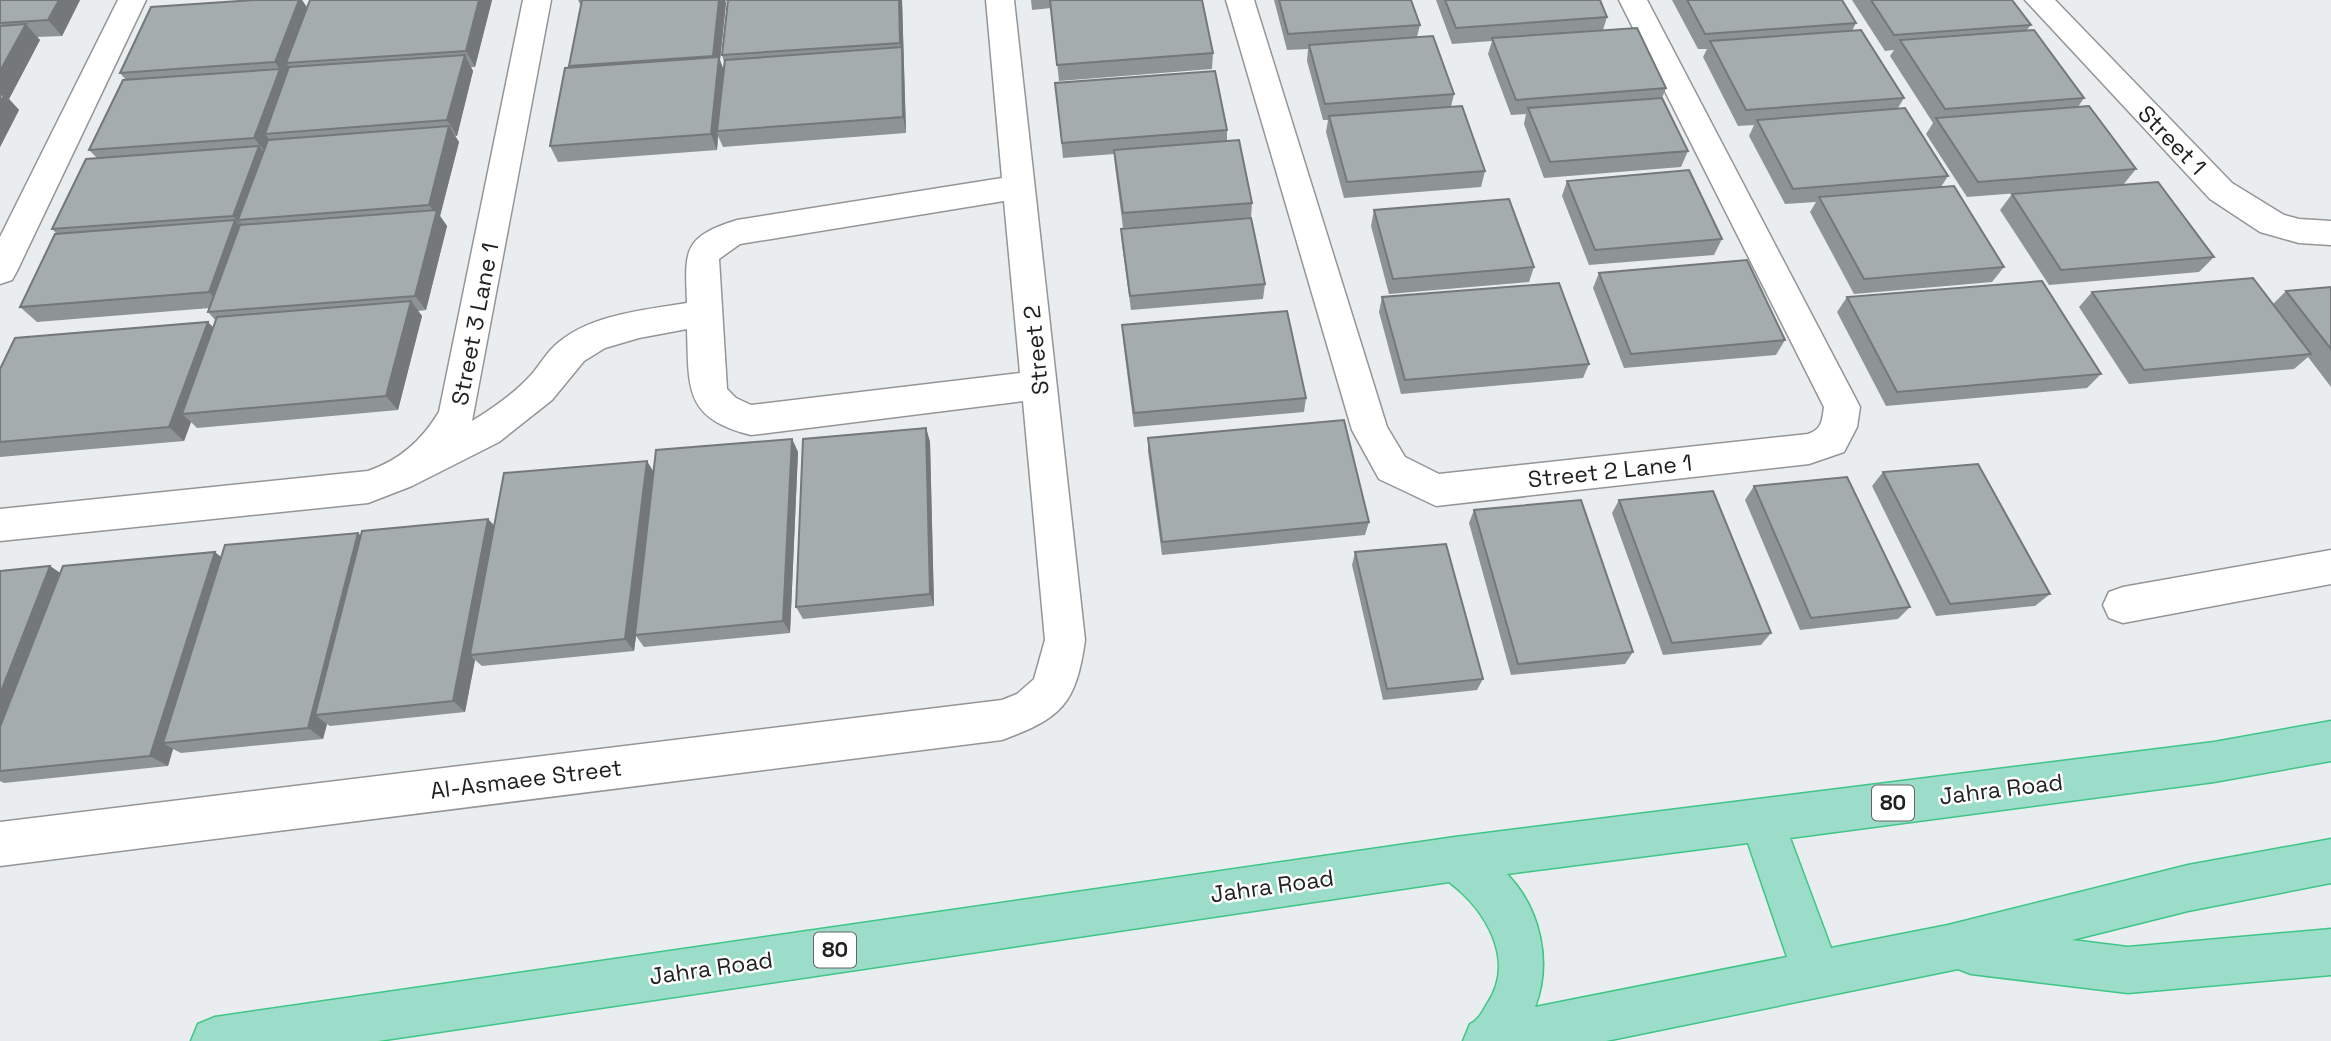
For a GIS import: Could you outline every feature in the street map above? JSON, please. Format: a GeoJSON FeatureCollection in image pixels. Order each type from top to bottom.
{"type":"FeatureCollection","features":[{"type":"Feature","properties":{"kind":"highway","name":"Jahra Road"},"geometry":{"type":"LineString","coordinates":[[215,1041],[1455,859],[2214,762],[2331,741]]}},
{"type":"Feature","properties":{"kind":"highway"},"geometry":{"type":"LineString","coordinates":[[1762,820],[1817,974]]}},
{"type":"Feature","properties":{"kind":"highway"},"geometry":{"type":"LineString","coordinates":[[1455,859],[1471,869],[1498,897],[1516,932],[1521,955],[1517,1000],[1507,1021],[1490,1040]]}},
{"type":"Feature","properties":{"kind":"highway"},"geometry":{"type":"LineString","coordinates":[[1490,1040],[1948,948],[2189,888],[2331,861]]}},
{"type":"Feature","properties":{"kind":"highway"},"geometry":{"type":"LineString","coordinates":[[1948,948],[2128,970],[2331,952]]}},
{"type":"Feature","properties":{"kind":"street"},"geometry":{"type":"LineString","coordinates":[[0,271],[132,0]]}},
{"type":"Feature","properties":{"kind":"street","name":"Street 3 Lane 1"},"geometry":{"type":"LineString","coordinates":[[0,525],[368,487],[397,477],[424,462],[442,441],[457,415],[537,0]]}},
{"type":"Feature","properties":{"kind":"street","name":"Street 2"},"geometry":{"type":"LineString","coordinates":[[1000,0],[1065,640],[1060,671],[1047,697]]}},
{"type":"Feature","properties":{"kind":"street","name":"Street 2 Lane 1"},"geometry":{"type":"LineString","coordinates":[[1240,0],[1370,430],[1392,468],[1436,490],[1809,449],[1831,441],[1839,427],[1842,407],[1633,0]]}},
{"type":"Feature","properties":{"kind":"street","name":"Street 1"},"geometry":{"type":"LineString","coordinates":[[2039,0],[2221,191],[2253,216],[2280,227],[2312,233],[2331,233]]}},
{"type":"Feature","properties":{"kind":"street"},"geometry":{"type":"LineString","coordinates":[[1020,187],[753,229],[722,237],[709,246],[702,258],[707,384],[711,397],[720,408],[733,417],[751,420],[1040,385]]}},
{"type":"Feature","properties":{"kind":"street"},"geometry":{"type":"LineString","coordinates":[[424,462],[459,448],[519,410],[543,386],[564,358],[579,346],[615,331],[704,313]]}},
{"type":"Feature","properties":{"kind":"street"},"geometry":{"type":"LineString","coordinates":[[2123,605],[2331,567]]}},
{"type":"Feature","properties":{"kind":"street","name":"Al-Asmaee Street"},"geometry":{"type":"LineString","coordinates":[[0,844],[1002,720],[1028,712],[1047,697]]}},
{"type":"Feature","properties":{"kind":"building"},"geometry":{"type":"Polygon","coordinates":[[[0,0],[59,0],[48,20],[0,23],[0,0]]]}},
{"type":"Feature","properties":{"kind":"building"},"geometry":{"type":"Polygon","coordinates":[[[254,0],[299,0],[275,62],[120,73],[151,7],[254,0]]]}},
{"type":"Feature","properties":{"kind":"building"},"geometry":{"type":"Polygon","coordinates":[[[310,0],[479,0],[466,51],[286,63],[310,0]]]}},
{"type":"Feature","properties":{"kind":"building"},"geometry":{"type":"Polygon","coordinates":[[[582,0],[719,0],[713,56],[569,66],[582,0]]]}},
{"type":"Feature","properties":{"kind":"building"},"geometry":{"type":"Polygon","coordinates":[[[728,0],[899,0],[900,43],[722,55],[728,0]]]}},
{"type":"Feature","properties":{"kind":"building"},"geometry":{"type":"Polygon","coordinates":[[[1050,0],[1202,0],[1213,53],[1057,65],[1050,0]]]}},
{"type":"Feature","properties":{"kind":"building"},"geometry":{"type":"Polygon","coordinates":[[[1279,0],[1411,0],[1420,25],[1288,34],[1279,0]]]}},
{"type":"Feature","properties":{"kind":"building"},"geometry":{"type":"Polygon","coordinates":[[[1445,0],[1600,0],[1607,17],[1456,28],[1445,0]]]}},
{"type":"Feature","properties":{"kind":"building"},"geometry":{"type":"Polygon","coordinates":[[[1687,0],[1842,0],[1856,23],[1705,34],[1687,0]]]}},
{"type":"Feature","properties":{"kind":"building"},"geometry":{"type":"Polygon","coordinates":[[[1871,0],[2012,0],[2031,25],[1894,35],[1871,0]]]}},
{"type":"Feature","properties":{"kind":"building"},"geometry":{"type":"Polygon","coordinates":[[[26,24],[0,71],[0,26],[26,24]]]}},
{"type":"Feature","properties":{"kind":"building"},"geometry":{"type":"Polygon","coordinates":[[[1637,28],[1666,88],[1516,100],[1492,38],[1637,28]]]}},
{"type":"Feature","properties":{"kind":"building"},"geometry":{"type":"Polygon","coordinates":[[[1861,30],[1904,98],[1746,110],[1710,41],[1861,30]]]}},
{"type":"Feature","properties":{"kind":"building"},"geometry":{"type":"Polygon","coordinates":[[[2034,30],[2084,98],[1945,109],[1900,40],[2034,30]]]}},
{"type":"Feature","properties":{"kind":"building"},"geometry":{"type":"Polygon","coordinates":[[[1433,36],[1454,94],[1325,104],[1309,45],[1433,36]]]}},
{"type":"Feature","properties":{"kind":"building"},"geometry":{"type":"Polygon","coordinates":[[[902,47],[903,117],[717,131],[725,60],[902,47]]]}},
{"type":"Feature","properties":{"kind":"building"},"geometry":{"type":"Polygon","coordinates":[[[465,55],[447,120],[265,134],[289,67],[465,55]]]}},
{"type":"Feature","properties":{"kind":"building"},"geometry":{"type":"Polygon","coordinates":[[[719,57],[711,134],[550,146],[565,68],[719,57]]]}},
{"type":"Feature","properties":{"kind":"building"},"geometry":{"type":"Polygon","coordinates":[[[280,69],[254,138],[89,150],[123,80],[280,69]]]}},
{"type":"Feature","properties":{"kind":"building"},"geometry":{"type":"Polygon","coordinates":[[[1215,71],[1227,130],[1062,143],[1055,83],[1215,71]]]}},
{"type":"Feature","properties":{"kind":"building"},"geometry":{"type":"Polygon","coordinates":[[[1662,98],[1688,151],[1550,162],[1528,108],[1662,98]]]}},
{"type":"Feature","properties":{"kind":"building"},"geometry":{"type":"Polygon","coordinates":[[[1462,106],[1485,171],[1347,182],[1329,116],[1462,106]]]}},
{"type":"Feature","properties":{"kind":"building"},"geometry":{"type":"Polygon","coordinates":[[[2089,106],[2136,169],[1978,182],[1936,118],[2089,106]]]}},
{"type":"Feature","properties":{"kind":"building"},"geometry":{"type":"Polygon","coordinates":[[[1905,108],[1948,176],[1793,189],[1757,120],[1905,108]]]}},
{"type":"Feature","properties":{"kind":"building"},"geometry":{"type":"Polygon","coordinates":[[[449,126],[429,205],[238,220],[268,140],[449,126]]]}},
{"type":"Feature","properties":{"kind":"building"},"geometry":{"type":"Polygon","coordinates":[[[1239,140],[1252,203],[1123,213],[1114,150],[1239,140]]]}},
{"type":"Feature","properties":{"kind":"building"},"geometry":{"type":"Polygon","coordinates":[[[259,146],[233,216],[52,229],[86,159],[259,146]]]}},
{"type":"Feature","properties":{"kind":"building"},"geometry":{"type":"Polygon","coordinates":[[[1689,170],[1722,239],[1595,250],[1567,181],[1689,170]]]}},
{"type":"Feature","properties":{"kind":"building"},"geometry":{"type":"Polygon","coordinates":[[[2158,182],[2214,257],[2061,270],[2012,194],[2158,182]]]}},
{"type":"Feature","properties":{"kind":"building"},"geometry":{"type":"Polygon","coordinates":[[[1954,186],[2004,267],[1864,279],[1819,197],[1954,186]]]}},
{"type":"Feature","properties":{"kind":"building"},"geometry":{"type":"Polygon","coordinates":[[[1509,199],[1534,267],[1393,279],[1374,210],[1509,199]]]}},
{"type":"Feature","properties":{"kind":"building"},"geometry":{"type":"Polygon","coordinates":[[[437,210],[415,296],[208,312],[240,225],[437,210]]]}},
{"type":"Feature","properties":{"kind":"building"},"geometry":{"type":"Polygon","coordinates":[[[1251,218],[1265,284],[1130,296],[1121,229],[1251,218]]]}},
{"type":"Feature","properties":{"kind":"building"},"geometry":{"type":"Polygon","coordinates":[[[235,220],[209,292],[20,307],[55,234],[235,220]]]}},
{"type":"Feature","properties":{"kind":"building"},"geometry":{"type":"Polygon","coordinates":[[[1747,260],[1785,340],[1631,354],[1599,273],[1747,260]]]}},
{"type":"Feature","properties":{"kind":"building"},"geometry":{"type":"Polygon","coordinates":[[[2253,278],[2311,354],[2144,370],[2092,292],[2253,278]]]}},
{"type":"Feature","properties":{"kind":"building"},"geometry":{"type":"Polygon","coordinates":[[[2042,281],[2101,374],[1897,392],[1847,297],[2042,281]]]}},
{"type":"Feature","properties":{"kind":"building"},"geometry":{"type":"Polygon","coordinates":[[[1559,283],[1589,364],[1405,380],[1382,297],[1559,283]]]}},
{"type":"Feature","properties":{"kind":"building"},"geometry":{"type":"Polygon","coordinates":[[[2331,287],[2331,349],[2286,291],[2331,287]]]}},
{"type":"Feature","properties":{"kind":"building"},"geometry":{"type":"Polygon","coordinates":[[[411,301],[386,396],[182,414],[217,317],[411,301]]]}},
{"type":"Feature","properties":{"kind":"building"},"geometry":{"type":"Polygon","coordinates":[[[1287,311],[1306,398],[1134,413],[1122,325],[1287,311]]]}},
{"type":"Feature","properties":{"kind":"building"},"geometry":{"type":"Polygon","coordinates":[[[208,322],[169,427],[0,442],[0,369],[15,338],[208,322]]]}},
{"type":"Feature","properties":{"kind":"building"},"geometry":{"type":"Polygon","coordinates":[[[1344,420],[1369,522],[1162,542],[1148,438],[1344,420]]]}},
{"type":"Feature","properties":{"kind":"building"},"geometry":{"type":"Polygon","coordinates":[[[926,428],[930,594],[796,607],[803,439],[926,428]]]}},
{"type":"Feature","properties":{"kind":"building"},"geometry":{"type":"Polygon","coordinates":[[[792,439],[783,621],[635,635],[656,450],[792,439]]]}},
{"type":"Feature","properties":{"kind":"building"},"geometry":{"type":"Polygon","coordinates":[[[647,461],[625,639],[470,655],[504,473],[647,461]]]}},
{"type":"Feature","properties":{"kind":"building"},"geometry":{"type":"Polygon","coordinates":[[[1978,464],[2050,594],[1950,604],[1883,472],[1978,464]]]}},
{"type":"Feature","properties":{"kind":"building"},"geometry":{"type":"Polygon","coordinates":[[[1847,477],[1910,607],[1811,618],[1754,486],[1847,477]]]}},
{"type":"Feature","properties":{"kind":"building"},"geometry":{"type":"Polygon","coordinates":[[[1713,491],[1771,633],[1672,643],[1619,500],[1713,491]]]}},
{"type":"Feature","properties":{"kind":"building"},"geometry":{"type":"Polygon","coordinates":[[[1581,500],[1633,652],[1518,664],[1474,510],[1581,500]]]}},
{"type":"Feature","properties":{"kind":"building"},"geometry":{"type":"Polygon","coordinates":[[[488,519],[453,701],[315,715],[362,531],[488,519]]]}},
{"type":"Feature","properties":{"kind":"building"},"geometry":{"type":"Polygon","coordinates":[[[358,533],[308,728],[163,743],[225,545],[358,533]]]}},
{"type":"Feature","properties":{"kind":"building"},"geometry":{"type":"Polygon","coordinates":[[[1446,544],[1483,679],[1387,689],[1355,552],[1446,544]]]}},
{"type":"Feature","properties":{"kind":"building"},"geometry":{"type":"Polygon","coordinates":[[[215,552],[150,756],[0,771],[0,727],[63,566],[215,552]]]}},
{"type":"Feature","properties":{"kind":"building"},"geometry":{"type":"Polygon","coordinates":[[[50,566],[0,694],[0,571],[50,566]]]}}]}
